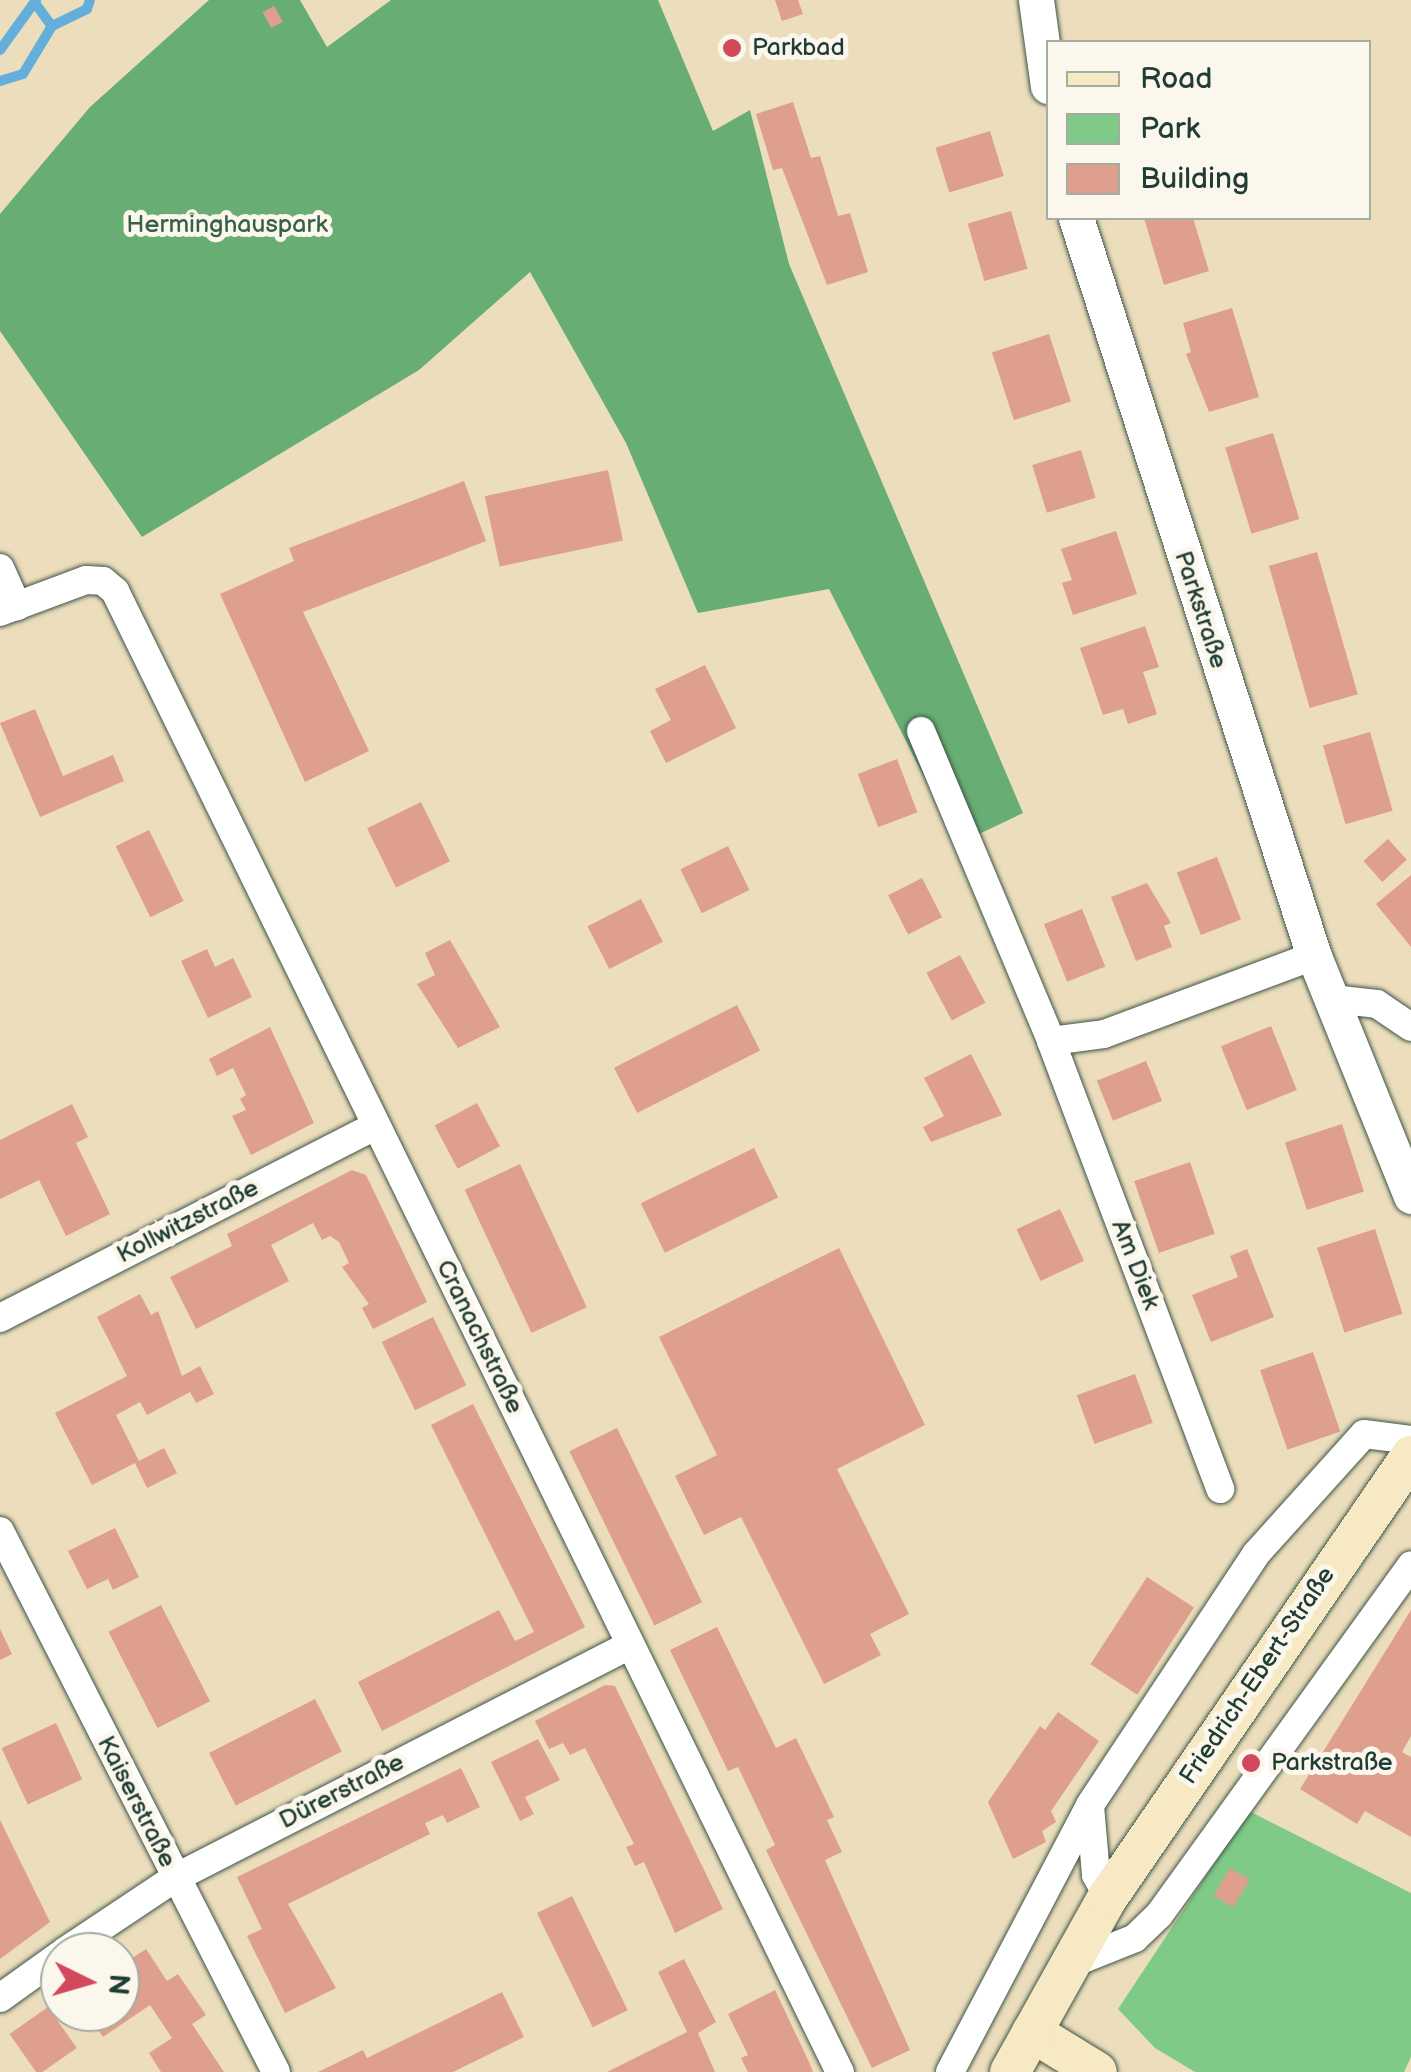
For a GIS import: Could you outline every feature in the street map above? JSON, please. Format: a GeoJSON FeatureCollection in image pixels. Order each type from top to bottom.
{"type":"FeatureCollection","features":[{"type":"Feature","properties":{"kind":"main road","name":"Friedrich-Ebert-Straße"},"geometry":{"type":"LineString","coordinates":[[1010,2072],[1108,1898],[1411,1456]]}},
{"type":"Feature","properties":{"kind":"main road"},"geometry":{"type":"LineString","coordinates":[[1032,2032],[1097,2072]]}},
{"type":"Feature","properties":{"kind":"street"},"geometry":{"type":"LineString","coordinates":[[1036,0],[1046,72]]}},
{"type":"Feature","properties":{"kind":"street","name":"Parkstraße"},"geometry":{"type":"LineString","coordinates":[[1077,220],[1314,956],[1411,1196]]}},
{"type":"Feature","properties":{"kind":"street"},"geometry":{"type":"LineString","coordinates":[[0,568],[9,609]]}},
{"type":"Feature","properties":{"kind":"street","name":"Cranachstraße"},"geometry":{"type":"LineString","coordinates":[[9,609],[86,580],[103,581],[119,601],[840,2072]]}},
{"type":"Feature","properties":{"kind":"street","name":"Am Diek"},"geometry":{"type":"LineString","coordinates":[[921,731],[1051,1041],[1220,1489]]}},
{"type":"Feature","properties":{"kind":"street"},"geometry":{"type":"LineString","coordinates":[[1051,1041],[1104,1034],[1314,956]]}},
{"type":"Feature","properties":{"kind":"street"},"geometry":{"type":"LineString","coordinates":[[1332,999],[1377,1004],[1411,1027]]}},
{"type":"Feature","properties":{"kind":"street","name":"Kollwitzstraße"},"geometry":{"type":"LineString","coordinates":[[0,1318],[376,1126]]}},
{"type":"Feature","properties":{"kind":"street"},"geometry":{"type":"LineString","coordinates":[[950,2072],[1090,1804],[1256,1554],[1344,1450],[1364,1434],[1411,1440]]}},
{"type":"Feature","properties":{"kind":"street","name":"Kaiserstraße"},"geometry":{"type":"LineString","coordinates":[[0,1530],[276,2072]]}},
{"type":"Feature","properties":{"kind":"street"},"geometry":{"type":"LineString","coordinates":[[1068,1965],[1135,1938],[1159,1915],[1411,1565]]}},
{"type":"Feature","properties":{"kind":"street","name":"Dürerstraße"},"geometry":{"type":"LineString","coordinates":[[94,1932],[175,1878],[628,1646]]}},
{"type":"Feature","properties":{"kind":"street"},"geometry":{"type":"LineString","coordinates":[[1090,1804],[1096,1875],[1108,1898]]}},
{"type":"Feature","properties":{"kind":"street","name":"Dürerstraße"},"geometry":{"type":"LineString","coordinates":[[0,1998],[40,1969]]}},
{"type":"Feature","properties":{"kind":"green space","name":"Herminghauspark"},"geometry":{"type":"Polygon","coordinates":[[[209,0],[300,0],[327,47],[391,0],[658,0],[713,131],[750,110],[789,264],[1023,813],[958,844],[829,589],[698,613],[626,443],[530,272],[419,370],[142,537],[0,331],[0,214],[90,107],[209,0]]]}},
{"type":"Feature","properties":{"kind":"green space"},"geometry":{"type":"Polygon","coordinates":[[[1249,1811],[1411,1893],[1411,2057],[1404,2072],[1195,2072],[1155,2048],[1118,2009],[1249,1811]]]}},
{"type":"Feature","properties":{"kind":"building"},"geometry":{"type":"Polygon","coordinates":[[[775,0],[798,0],[803,14],[782,21],[775,0]]]}},
{"type":"Feature","properties":{"kind":"building"},"geometry":{"type":"Polygon","coordinates":[[[274,6],[283,22],[271,28],[263,12],[274,6]]]}},
{"type":"Feature","properties":{"kind":"building"},"geometry":{"type":"Polygon","coordinates":[[[793,102],[811,158],[820,156],[838,216],[850,213],[868,272],[827,285],[782,168],[773,170],[756,114],[793,102]]]}},
{"type":"Feature","properties":{"kind":"building"},"geometry":{"type":"Polygon","coordinates":[[[990,131],[1004,176],[949,193],[935,148],[990,131]]]}},
{"type":"Feature","properties":{"kind":"building"},"geometry":{"type":"Polygon","coordinates":[[[1011,211],[1028,269],[984,281],[968,223],[1011,211]]]}},
{"type":"Feature","properties":{"kind":"building"},"geometry":{"type":"Polygon","coordinates":[[[1145,220],[1194,220],[1209,271],[1164,285],[1145,220]]]}},
{"type":"Feature","properties":{"kind":"building"},"geometry":{"type":"Polygon","coordinates":[[[1232,308],[1259,397],[1209,412],[1186,354],[1191,352],[1183,323],[1232,308]]]}},
{"type":"Feature","properties":{"kind":"building"},"geometry":{"type":"Polygon","coordinates":[[[1049,334],[1071,402],[1014,420],[992,353],[1049,334]]]}},
{"type":"Feature","properties":{"kind":"building"},"geometry":{"type":"Polygon","coordinates":[[[1273,433],[1299,519],[1251,534],[1225,448],[1273,433]]]}},
{"type":"Feature","properties":{"kind":"building"},"geometry":{"type":"Polygon","coordinates":[[[1081,450],[1096,498],[1047,513],[1032,465],[1081,450]]]}},
{"type":"Feature","properties":{"kind":"building"},"geometry":{"type":"Polygon","coordinates":[[[608,470],[623,540],[500,567],[485,496],[608,470]]]}},
{"type":"Feature","properties":{"kind":"building"},"geometry":{"type":"Polygon","coordinates":[[[464,481],[486,541],[303,612],[369,751],[305,782],[220,594],[294,561],[289,548],[464,481]]]}},
{"type":"Feature","properties":{"kind":"building"},"geometry":{"type":"Polygon","coordinates":[[[1116,531],[1137,594],[1073,615],[1062,583],[1072,580],[1061,549],[1116,531]]]}},
{"type":"Feature","properties":{"kind":"building"},"geometry":{"type":"Polygon","coordinates":[[[1317,552],[1358,694],[1310,708],[1269,566],[1317,552]]]}},
{"type":"Feature","properties":{"kind":"building"},"geometry":{"type":"Polygon","coordinates":[[[1145,626],[1159,667],[1143,672],[1157,714],[1128,724],[1123,709],[1103,715],[1080,648],[1145,626]]]}},
{"type":"Feature","properties":{"kind":"building"},"geometry":{"type":"Polygon","coordinates":[[[705,665],[736,728],[666,763],[650,731],[671,720],[655,689],[705,665]]]}},
{"type":"Feature","properties":{"kind":"building"},"geometry":{"type":"Polygon","coordinates":[[[35,709],[63,776],[113,755],[124,781],[40,817],[0,723],[35,709]]]}},
{"type":"Feature","properties":{"kind":"building"},"geometry":{"type":"Polygon","coordinates":[[[1370,732],[1393,811],[1346,824],[1323,746],[1370,732]]]}},
{"type":"Feature","properties":{"kind":"building"},"geometry":{"type":"Polygon","coordinates":[[[897,759],[917,812],[878,827],[858,774],[897,759]]]}},
{"type":"Feature","properties":{"kind":"building"},"geometry":{"type":"Polygon","coordinates":[[[421,802],[450,861],[396,888],[367,828],[421,802]]]}},
{"type":"Feature","properties":{"kind":"building"},"geometry":{"type":"Polygon","coordinates":[[[149,830],[184,901],[150,917],[116,846],[149,830]]]}},
{"type":"Feature","properties":{"kind":"building"},"geometry":{"type":"Polygon","coordinates":[[[1388,839],[1407,860],[1382,882],[1363,861],[1388,839]]]}},
{"type":"Feature","properties":{"kind":"building"},"geometry":{"type":"Polygon","coordinates":[[[728,846],[749,890],[702,913],[680,869],[728,846]]]}},
{"type":"Feature","properties":{"kind":"building"},"geometry":{"type":"Polygon","coordinates":[[[1217,857],[1241,920],[1201,935],[1177,872],[1217,857]]]}},
{"type":"Feature","properties":{"kind":"building"},"geometry":{"type":"Polygon","coordinates":[[[1411,875],[1411,947],[1376,904],[1411,875]]]}},
{"type":"Feature","properties":{"kind":"building"},"geometry":{"type":"Polygon","coordinates":[[[922,878],[942,917],[908,934],[888,895],[922,878]]]}},
{"type":"Feature","properties":{"kind":"building"},"geometry":{"type":"Polygon","coordinates":[[[1147,883],[1171,923],[1164,926],[1172,947],[1136,961],[1111,897],[1147,883]]]}},
{"type":"Feature","properties":{"kind":"building"},"geometry":{"type":"Polygon","coordinates":[[[641,899],[663,942],[609,969],[588,926],[641,899]]]}},
{"type":"Feature","properties":{"kind":"building"},"geometry":{"type":"Polygon","coordinates":[[[1082,909],[1105,966],[1067,982],[1044,924],[1082,909]]]}},
{"type":"Feature","properties":{"kind":"building"},"geometry":{"type":"Polygon","coordinates":[[[450,940],[500,1027],[458,1048],[417,984],[435,975],[425,953],[450,940]]]}},
{"type":"Feature","properties":{"kind":"building"},"geometry":{"type":"Polygon","coordinates":[[[207,949],[215,967],[233,958],[252,997],[208,1018],[181,961],[207,949]]]}},
{"type":"Feature","properties":{"kind":"building"},"geometry":{"type":"Polygon","coordinates":[[[960,955],[985,1003],[952,1021],[926,973],[960,955]]]}},
{"type":"Feature","properties":{"kind":"building"},"geometry":{"type":"Polygon","coordinates":[[[737,1005],[760,1050],[637,1113],[614,1068],[737,1005]]]}},
{"type":"Feature","properties":{"kind":"building"},"geometry":{"type":"Polygon","coordinates":[[[1271,1026],[1297,1090],[1247,1110],[1221,1046],[1271,1026]]]}},
{"type":"Feature","properties":{"kind":"building"},"geometry":{"type":"Polygon","coordinates":[[[270,1027],[314,1123],[251,1155],[232,1116],[246,1110],[240,1099],[246,1095],[233,1068],[217,1076],[209,1059],[270,1027]]]}},
{"type":"Feature","properties":{"kind":"building"},"geometry":{"type":"Polygon","coordinates":[[[971,1054],[1002,1115],[931,1142],[923,1127],[944,1116],[924,1078],[971,1054]]]}},
{"type":"Feature","properties":{"kind":"building"},"geometry":{"type":"Polygon","coordinates":[[[1146,1061],[1162,1101],[1113,1121],[1097,1081],[1146,1061]]]}},
{"type":"Feature","properties":{"kind":"building"},"geometry":{"type":"Polygon","coordinates":[[[477,1103],[500,1146],[458,1169],[435,1126],[477,1103]]]}},
{"type":"Feature","properties":{"kind":"building"},"geometry":{"type":"Polygon","coordinates":[[[72,1104],[88,1137],[76,1143],[110,1214],[66,1236],[39,1180],[0,1199],[0,1140],[72,1104]]]}},
{"type":"Feature","properties":{"kind":"building"},"geometry":{"type":"Polygon","coordinates":[[[1342,1124],[1364,1192],[1307,1210],[1285,1143],[1342,1124]]]}},
{"type":"Feature","properties":{"kind":"building"},"geometry":{"type":"Polygon","coordinates":[[[754,1148],[778,1197],[665,1253],[641,1203],[754,1148]]]}},
{"type":"Feature","properties":{"kind":"building"},"geometry":{"type":"Polygon","coordinates":[[[1190,1162],[1215,1234],[1159,1253],[1134,1181],[1190,1162]]]}},
{"type":"Feature","properties":{"kind":"building"},"geometry":{"type":"Polygon","coordinates":[[[520,1164],[587,1307],[531,1333],[465,1190],[520,1164]]]}},
{"type":"Feature","properties":{"kind":"building"},"geometry":{"type":"Polygon","coordinates":[[[352,1170],[366,1175],[427,1302],[373,1329],[362,1308],[369,1304],[342,1267],[349,1263],[339,1242],[330,1236],[322,1240],[313,1223],[271,1245],[289,1281],[196,1329],[170,1277],[232,1246],[227,1234],[352,1170]]]}},
{"type":"Feature","properties":{"kind":"building"},"geometry":{"type":"Polygon","coordinates":[[[1060,1209],[1084,1261],[1041,1281],[1016,1229],[1060,1209]]]}},
{"type":"Feature","properties":{"kind":"building"},"geometry":{"type":"Polygon","coordinates":[[[1375,1229],[1403,1314],[1344,1332],[1317,1248],[1375,1229]]]}},
{"type":"Feature","properties":{"kind":"building"},"geometry":{"type":"Polygon","coordinates":[[[839,1248],[925,1425],[837,1469],[909,1614],[870,1634],[881,1655],[824,1684],[741,1517],[704,1535],[675,1476],[717,1455],[659,1337],[839,1248]]]}},
{"type":"Feature","properties":{"kind":"building"},"geometry":{"type":"Polygon","coordinates":[[[1247,1249],[1274,1317],[1211,1342],[1192,1295],[1238,1277],[1230,1256],[1247,1249]]]}},
{"type":"Feature","properties":{"kind":"building"},"geometry":{"type":"Polygon","coordinates":[[[140,1294],[151,1315],[158,1311],[182,1376],[200,1366],[214,1394],[196,1403],[190,1392],[147,1415],[140,1402],[116,1415],[139,1461],[164,1448],[177,1473],[147,1488],[135,1463],[92,1485],[55,1413],[127,1376],[97,1317],[140,1294]]]}},
{"type":"Feature","properties":{"kind":"building"},"geometry":{"type":"Polygon","coordinates":[[[433,1317],[466,1385],[415,1410],[382,1342],[433,1317]]]}},
{"type":"Feature","properties":{"kind":"building"},"geometry":{"type":"Polygon","coordinates":[[[1313,1352],[1340,1431],[1287,1450],[1260,1370],[1313,1352]]]}},
{"type":"Feature","properties":{"kind":"building"},"geometry":{"type":"Polygon","coordinates":[[[1135,1374],[1153,1423],[1095,1444],[1077,1395],[1135,1374]]]}},
{"type":"Feature","properties":{"kind":"building"},"geometry":{"type":"Polygon","coordinates":[[[473,1404],[585,1627],[382,1731],[358,1682],[499,1610],[515,1641],[534,1632],[431,1425],[473,1404]]]}},
{"type":"Feature","properties":{"kind":"building"},"geometry":{"type":"Polygon","coordinates":[[[617,1428],[702,1602],[654,1626],[569,1451],[617,1428]]]}},
{"type":"Feature","properties":{"kind":"building"},"geometry":{"type":"Polygon","coordinates":[[[115,1528],[139,1577],[113,1590],[108,1579],[87,1589],[68,1551],[115,1528]]]}},
{"type":"Feature","properties":{"kind":"building"},"geometry":{"type":"Polygon","coordinates":[[[1147,1577],[1194,1607],[1137,1695],[1090,1664],[1147,1577]]]}},
{"type":"Feature","properties":{"kind":"building"},"geometry":{"type":"Polygon","coordinates":[[[161,1605],[210,1701],[157,1728],[108,1632],[161,1605]]]}},
{"type":"Feature","properties":{"kind":"building"},"geometry":{"type":"Polygon","coordinates":[[[1411,1610],[1411,1736],[1402,1752],[1411,1757],[1411,1837],[1365,1811],[1357,1824],[1300,1789],[1411,1610]]]}},
{"type":"Feature","properties":{"kind":"building"},"geometry":{"type":"Polygon","coordinates":[[[717,1627],[776,1748],[796,1738],[834,1817],[827,1820],[842,1852],[825,1860],[910,2050],[872,2068],[766,1850],[775,1845],[738,1767],[728,1771],[670,1650],[717,1627]]]}},
{"type":"Feature","properties":{"kind":"building"},"geometry":{"type":"Polygon","coordinates":[[[0,1629],[12,1654],[0,1660],[0,1629]]]}},
{"type":"Feature","properties":{"kind":"building"},"geometry":{"type":"Polygon","coordinates":[[[605,1685],[615,1686],[723,1909],[675,1933],[644,1862],[635,1866],[626,1847],[634,1844],[585,1748],[570,1755],[563,1743],[549,1749],[535,1721],[605,1685]]]}},
{"type":"Feature","properties":{"kind":"building"},"geometry":{"type":"Polygon","coordinates":[[[315,1699],[342,1752],[236,1806],[209,1753],[315,1699]]]}},
{"type":"Feature","properties":{"kind":"building"},"geometry":{"type":"Polygon","coordinates":[[[1058,1712],[1099,1741],[1051,1811],[1056,1822],[1042,1831],[1046,1842],[1013,1859],[988,1802],[1040,1726],[1045,1730],[1058,1712]]]}},
{"type":"Feature","properties":{"kind":"building"},"geometry":{"type":"Polygon","coordinates":[[[56,1723],[82,1779],[28,1805],[2,1748],[56,1723]]]}},
{"type":"Feature","properties":{"kind":"building"},"geometry":{"type":"Polygon","coordinates":[[[538,1739],[560,1780],[525,1797],[534,1814],[520,1821],[491,1762],[538,1739]]]}},
{"type":"Feature","properties":{"kind":"building"},"geometry":{"type":"Polygon","coordinates":[[[461,1768],[480,1807],[447,1823],[443,1815],[425,1823],[430,1834],[288,1904],[336,1988],[285,2013],[247,1936],[262,1929],[237,1877],[461,1768]]]}},
{"type":"Feature","properties":{"kind":"building"},"geometry":{"type":"Polygon","coordinates":[[[0,1820],[50,1922],[0,1959],[0,1820]]]}},
{"type":"Feature","properties":{"kind":"building"},"geometry":{"type":"Polygon","coordinates":[[[1230,1868],[1250,1880],[1233,1907],[1214,1895],[1230,1868]]]}},
{"type":"Feature","properties":{"kind":"building"},"geometry":{"type":"Polygon","coordinates":[[[572,1896],[628,2010],[593,2027],[537,1913],[572,1896]]]}},
{"type":"Feature","properties":{"kind":"building"},"geometry":{"type":"Polygon","coordinates":[[[146,1949],[167,1981],[178,1974],[206,2015],[192,2024],[224,2072],[161,2072],[149,2053],[172,2038],[150,2005],[140,2012],[140,1953],[146,1949]]]}},
{"type":"Feature","properties":{"kind":"building"},"geometry":{"type":"Polygon","coordinates":[[[684,1959],[716,2022],[698,2033],[715,2072],[607,2072],[687,2032],[658,1972],[684,1959]]]}},
{"type":"Feature","properties":{"kind":"building"},"geometry":{"type":"Polygon","coordinates":[[[775,1990],[813,2072],[748,2072],[741,2058],[748,2055],[728,2014],[775,1990]]]}},
{"type":"Feature","properties":{"kind":"building"},"geometry":{"type":"Polygon","coordinates":[[[502,1992],[524,2037],[453,2072],[318,2072],[363,2050],[367,2058],[502,1992]]]}},
{"type":"Feature","properties":{"kind":"building"},"geometry":{"type":"Polygon","coordinates":[[[40,2013],[40,2032],[66,2032],[77,2048],[42,2072],[36,2072],[9,2034],[40,2013]]]}},
{"type":"Feature","properties":{"kind":"waterway"},"geometry":{"type":"LineString","coordinates":[[0,50],[36,0]]}},
{"type":"Feature","properties":{"kind":"waterway"},"geometry":{"type":"LineString","coordinates":[[0,81],[23,74],[52,26],[87,9],[90,0]]}},
{"type":"Feature","properties":{"kind":"waterway"},"geometry":{"type":"LineString","coordinates":[[35,3],[52,26]]}},
{"type":"Feature","properties":{"kind":"place","name":"Parkbad"},"geometry":{"type":"Point","coordinates":[732,48]}},
{"type":"Feature","properties":{"kind":"place","name":"Parkstraße"},"geometry":{"type":"Point","coordinates":[1251,1763]}}]}
